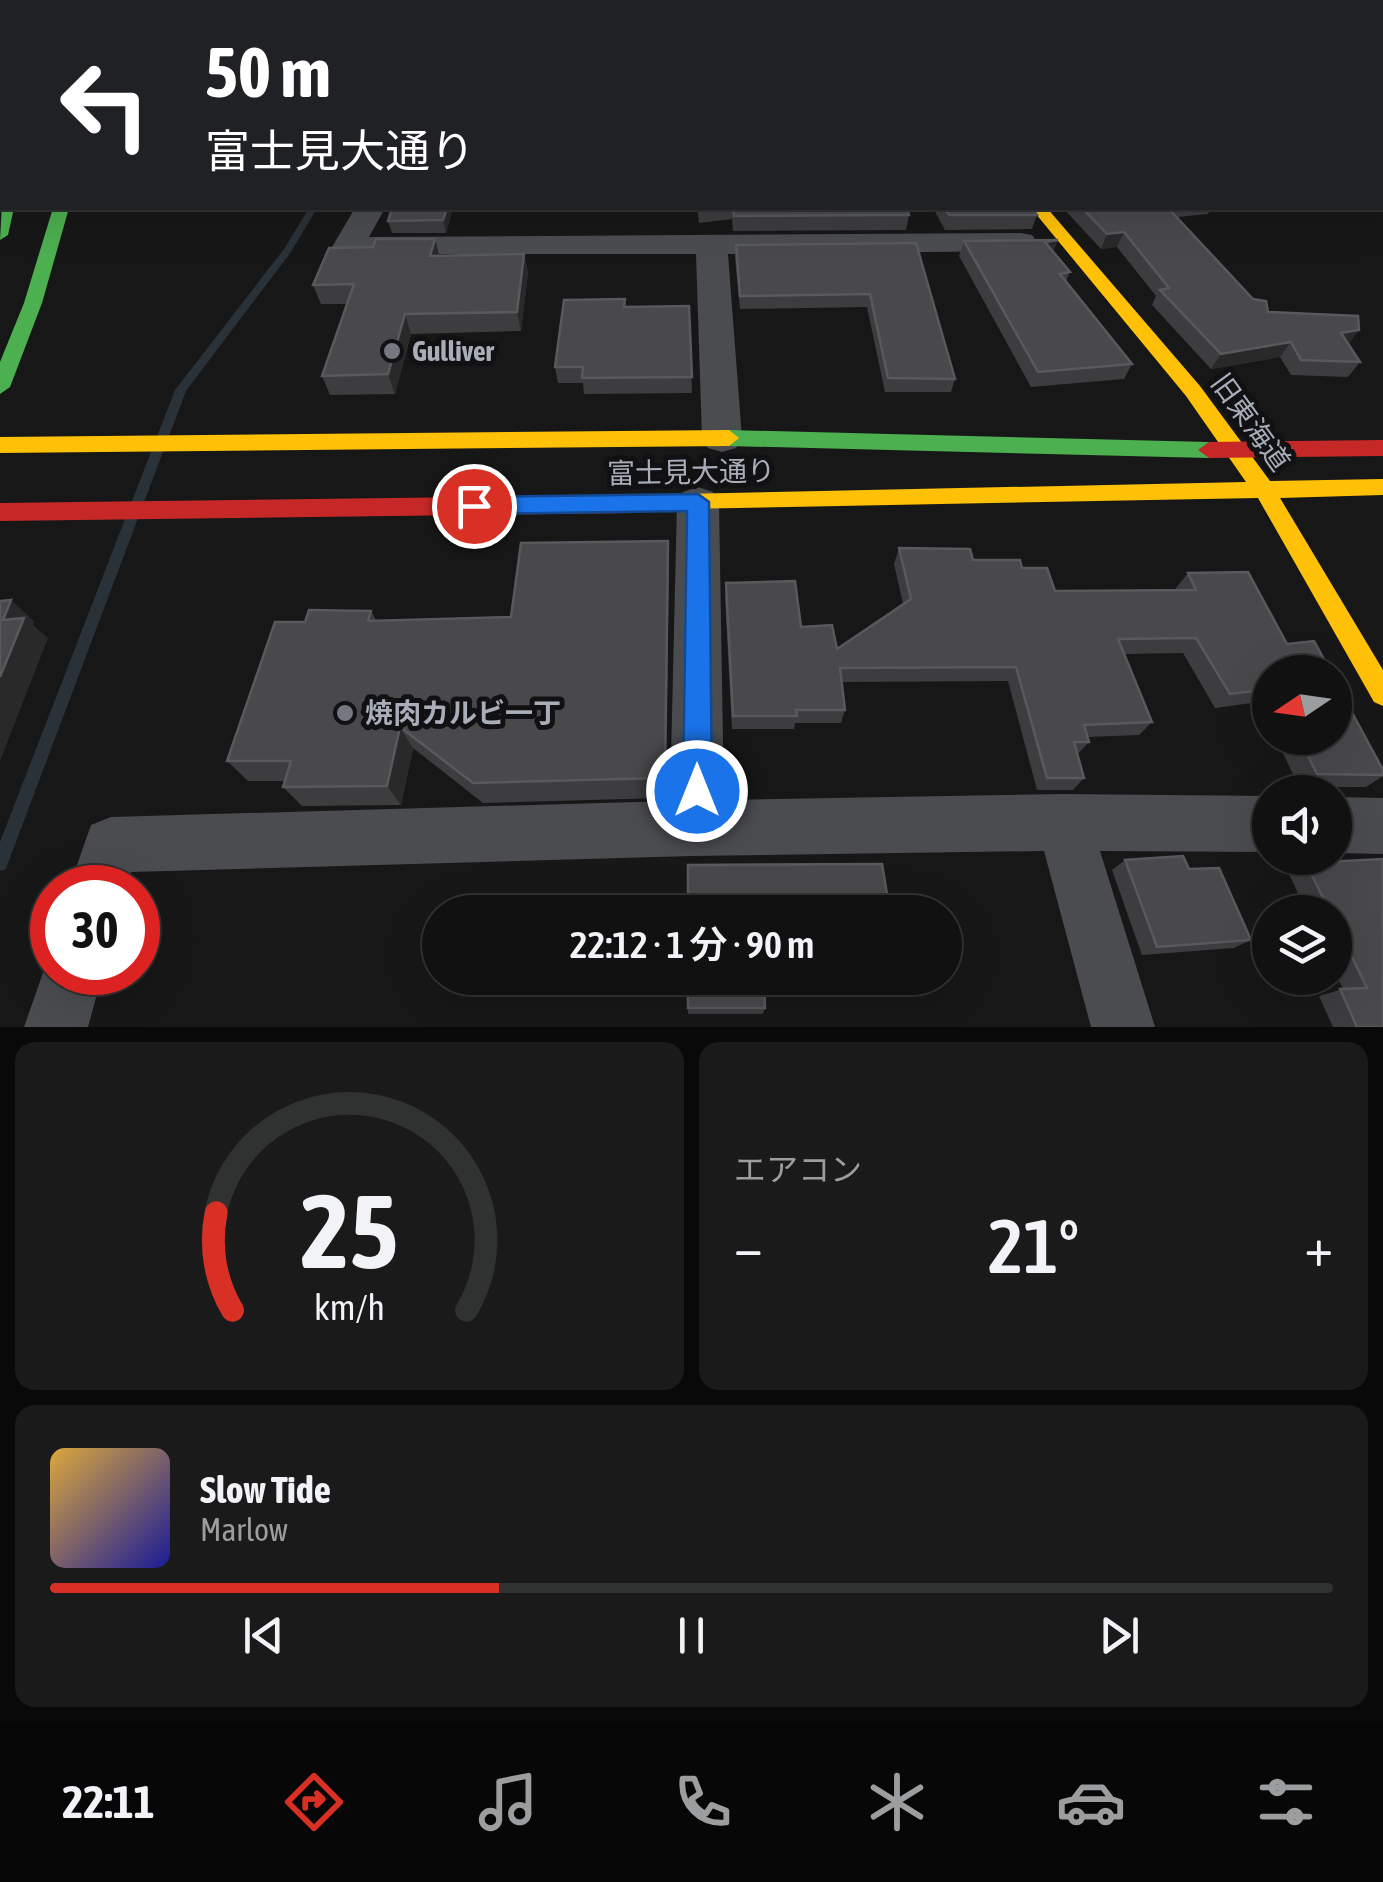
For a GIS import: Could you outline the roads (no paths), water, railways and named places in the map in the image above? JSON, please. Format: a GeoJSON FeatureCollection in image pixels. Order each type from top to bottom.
{"type":"FeatureCollection","features":[{"type":"Feature","properties":{"kind":"street"},"geometry":{"type":"LineString","coordinates":[[0,236],[6,210]]}},
{"type":"Feature","properties":{"kind":"street"},"geometry":{"type":"LineString","coordinates":[[0,388],[33,303],[59,210]]}},
{"type":"Feature","properties":{"kind":"street"},"geometry":{"type":"LineString","coordinates":[[369,210],[348,247],[1066,242]]}},
{"type":"Feature","properties":{"kind":"street"},"geometry":{"type":"LineString","coordinates":[[780,210],[796,244]]}},
{"type":"Feature","properties":{"kind":"street","name":"旧東海道"},"geometry":{"type":"LineString","coordinates":[[1041,210],[1193,391],[1237,451],[1264,490],[1383,694]]}},
{"type":"Feature","properties":{"kind":"street"},"geometry":{"type":"LineString","coordinates":[[712,247],[722,438]]}},
{"type":"Feature","properties":{"kind":"street","name":"富士見大通り"},"geometry":{"type":"LineString","coordinates":[[0,445],[722,438],[1237,451],[1383,448]]}},
{"type":"Feature","properties":{"kind":"street","name":"富士見大通り"},"geometry":{"type":"LineString","coordinates":[[0,512],[1383,487]]}},
{"type":"Feature","properties":{"kind":"street"},"geometry":{"type":"LineString","coordinates":[[697,828],[698,502]]}},
{"type":"Feature","properties":{"kind":"street"},"geometry":{"type":"LineString","coordinates":[[1063,821],[1124,1027]]}},
{"type":"Feature","properties":{"kind":"street"},"geometry":{"type":"LineString","coordinates":[[105,865],[111,845],[1063,821],[1252,824]]}},
{"type":"Feature","properties":{"kind":"street"},"geometry":{"type":"LineString","coordinates":[[1352,825],[1383,826]]}},
{"type":"Feature","properties":{"kind":"street"},"geometry":{"type":"LineString","coordinates":[[56,1027],[66,995]]}},
{"type":"Feature","properties":{"kind":"waterway"},"geometry":{"type":"LineString","coordinates":[[0,863],[181,390],[288,250],[312,210]]}},
{"type":"Feature","properties":{"kind":"place","name":"Gulliver"},"geometry":{"type":"Point","coordinates":[392,351]}},
{"type":"Feature","properties":{"kind":"place","name":"焼肉カルビ一丁"},"geometry":{"type":"Point","coordinates":[345,713]}}]}
